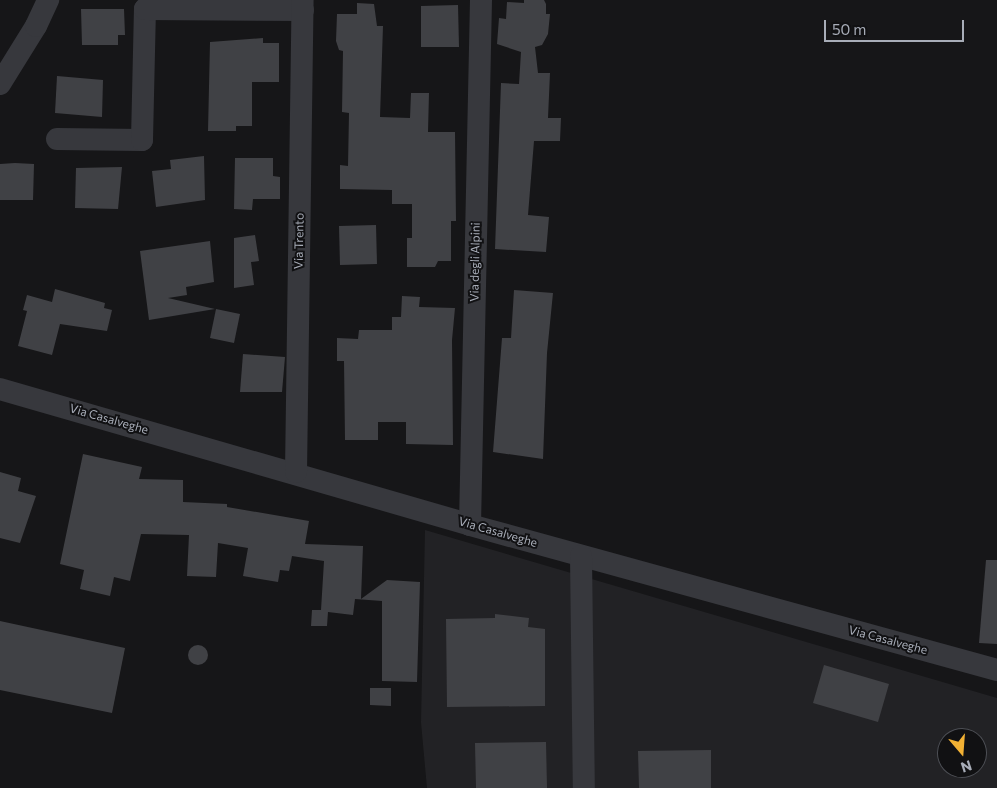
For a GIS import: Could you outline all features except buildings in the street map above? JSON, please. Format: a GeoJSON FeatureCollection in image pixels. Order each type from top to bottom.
{"type":"FeatureCollection","features":[{"type":"Feature","properties":{"kind":"street"},"geometry":{"type":"LineString","coordinates":[[0,84],[36,26],[48,0]]}},
{"type":"Feature","properties":{"kind":"street","name":"Via degli Alpini"},"geometry":{"type":"LineString","coordinates":[[470,525],[481,0]]}},
{"type":"Feature","properties":{"kind":"street","name":"Via Trento"},"geometry":{"type":"LineString","coordinates":[[58,139],[142,140],[145,9],[303,5],[296,472]]}},
{"type":"Feature","properties":{"kind":"street","name":"Via Casalveghe"},"geometry":{"type":"LineString","coordinates":[[0,389],[296,472],[470,525],[997,670]]}},
{"type":"Feature","properties":{"kind":"street"},"geometry":{"type":"LineString","coordinates":[[581,556],[584,788]]}},
{"type":"Feature","properties":{"kind":"shaded area"},"geometry":{"type":"Polygon","coordinates":[[[425,530],[997,698],[997,788],[427,788],[421,722],[425,530]]]}}]}
